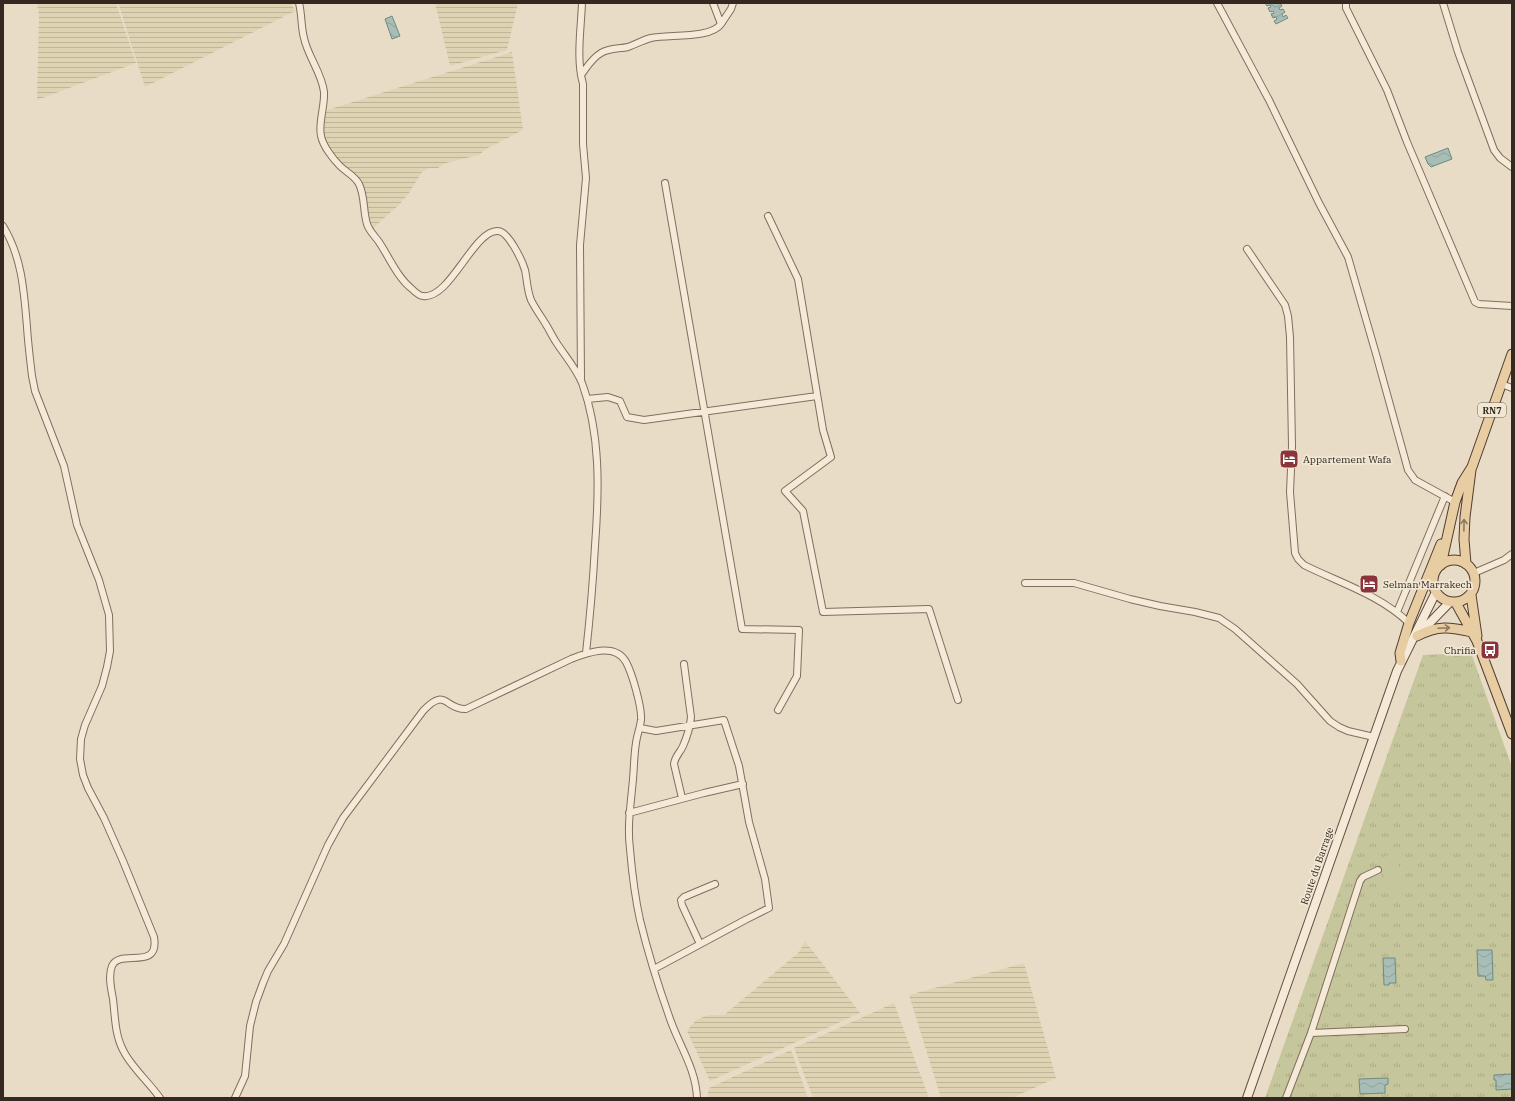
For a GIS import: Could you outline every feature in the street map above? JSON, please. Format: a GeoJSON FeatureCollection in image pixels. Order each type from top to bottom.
{"type":"FeatureCollection","features":[{"type":"Feature","properties":{"kind":"main road","name":"RN7"},"geometry":{"type":"LineString","coordinates":[[1466,564],[1464,539],[1465,516],[1472,467],[1512,354]]}},
{"type":"Feature","properties":{"kind":"main road","name":"RN7"},"geometry":{"type":"LineString","coordinates":[[1436,592],[1433,581],[1434,575],[1441,564],[1454,502],[1462,482],[1472,467]]}},
{"type":"Feature","properties":{"kind":"main road"},"geometry":{"type":"LineString","coordinates":[[1401,661],[1400,653],[1409,623],[1450,522]]}},
{"type":"Feature","properties":{"kind":"main road"},"geometry":{"type":"LineString","coordinates":[[1436,592],[1445,600],[1453,603],[1461,602],[1471,595],[1476,585],[1474,573],[1461,561],[1454,560],[1441,564]]}},
{"type":"Feature","properties":{"kind":"main road","name":"Route du Barrage"},"geometry":{"type":"LineString","coordinates":[[1247,1098],[1401,661],[1436,592]]}},
{"type":"Feature","properties":{"kind":"main road"},"geometry":{"type":"LineString","coordinates":[[1471,595],[1478,641],[1512,734]]}},
{"type":"Feature","properties":{"kind":"main road"},"geometry":{"type":"LineString","coordinates":[[1453,603],[1478,641]]}},
{"type":"Feature","properties":{"kind":"main road","name":"Route du Barrage"},"geometry":{"type":"LineString","coordinates":[[1410,643],[1453,603]]}},
{"type":"Feature","properties":{"kind":"main road"},"geometry":{"type":"LineString","coordinates":[[1417,636],[1432,629],[1444,627],[1472,632]]}},
{"type":"Feature","properties":{"kind":"street"},"geometry":{"type":"LineString","coordinates":[[299,3],[304,38],[322,82],[324,93],[324,107],[320,127],[321,138],[339,165],[358,183],[361,189],[367,225],[401,277],[416,293],[423,296],[430,295],[446,283],[486,235],[497,230],[503,232],[522,262],[530,298],[536,310],[572,364],[581,381],[594,426],[596,444],[597,514],[586,653]]}},
{"type":"Feature","properties":{"kind":"street"},"geometry":{"type":"LineString","coordinates":[[581,381],[580,245],[586,178],[583,144],[583,84],[581,75],[580,48],[582,3]]}},
{"type":"Feature","properties":{"kind":"street"},"geometry":{"type":"LineString","coordinates":[[713,3],[721,24]]}},
{"type":"Feature","properties":{"kind":"street"},"geometry":{"type":"LineString","coordinates":[[581,75],[590,62],[606,50],[627,47],[650,38],[710,32],[719,27],[731,9],[732,3]]}},
{"type":"Feature","properties":{"kind":"street"},"geometry":{"type":"LineString","coordinates":[[1217,3],[1269,100],[1319,203],[1348,257],[1408,470],[1415,480],[1454,502]]}},
{"type":"Feature","properties":{"kind":"street"},"geometry":{"type":"LineString","coordinates":[[1346,3],[1346,8],[1387,90],[1407,142],[1475,302],[1479,304],[1512,306]]}},
{"type":"Feature","properties":{"kind":"street"},"geometry":{"type":"LineString","coordinates":[[1443,3],[1458,52],[1494,150],[1500,158],[1512,167]]}},
{"type":"Feature","properties":{"kind":"street"},"geometry":{"type":"LineString","coordinates":[[665,182],[742,629],[798,630],[798,676],[778,710]]}},
{"type":"Feature","properties":{"kind":"street"},"geometry":{"type":"LineString","coordinates":[[768,216],[798,279],[823,430],[831,457],[785,491],[803,511],[823,612],[929,609],[958,700]]}},
{"type":"Feature","properties":{"kind":"street"},"geometry":{"type":"LineString","coordinates":[[3,226],[13,244],[21,270],[31,369],[35,391],[60,454],[77,526],[99,580],[109,615],[110,651],[107,667],[102,686],[81,739],[80,759],[88,788],[114,838],[154,937],[155,944],[152,952],[144,957],[136,959],[122,958],[116,960],[112,965],[110,976],[116,1028],[123,1050],[129,1060],[152,1086],[160,1098]]}},
{"type":"Feature","properties":{"kind":"street"},"geometry":{"type":"LineString","coordinates":[[1247,249],[1285,305],[1288,316],[1290,338],[1292,446],[1290,492],[1295,553],[1304,566],[1383,602],[1409,623]]}},
{"type":"Feature","properties":{"kind":"street"},"geometry":{"type":"LineString","coordinates":[[1501,384],[1512,388]]}},
{"type":"Feature","properties":{"kind":"street"},"geometry":{"type":"LineString","coordinates":[[587,399],[608,397],[620,401],[627,417],[644,420],[817,396]]}},
{"type":"Feature","properties":{"kind":"street"},"geometry":{"type":"LineString","coordinates":[[1397,612],[1445,496]]}},
{"type":"Feature","properties":{"kind":"street"},"geometry":{"type":"LineString","coordinates":[[1474,573],[1504,560],[1512,554]]}},
{"type":"Feature","properties":{"kind":"street"},"geometry":{"type":"LineString","coordinates":[[1504,560],[1512,559]]}},
{"type":"Feature","properties":{"kind":"street"},"geometry":{"type":"LineString","coordinates":[[1025,583],[1074,583],[1130,599],[1219,618],[1235,629],[1297,684],[1330,721],[1348,731],[1374,737]]}},
{"type":"Feature","properties":{"kind":"street"},"geometry":{"type":"LineString","coordinates":[[234,1098],[245,1076],[250,1026],[256,1002],[263,983],[268,971],[284,944],[328,845],[343,818],[423,711],[429,704],[435,700],[441,699],[445,700],[454,707],[461,709],[472,707],[570,659],[586,653],[607,651],[615,652],[626,662],[639,703],[641,718],[636,743],[629,814],[629,844],[640,920],[672,1027],[691,1066],[697,1085],[698,1098]]}},
{"type":"Feature","properties":{"kind":"street"},"geometry":{"type":"LineString","coordinates":[[682,798],[674,764],[675,758],[683,747],[691,717],[684,664]]}},
{"type":"Feature","properties":{"kind":"street"},"geometry":{"type":"LineString","coordinates":[[640,728],[656,731],[724,720],[739,766],[749,822],[765,879],[769,908],[654,969]]}},
{"type":"Feature","properties":{"kind":"street"},"geometry":{"type":"LineString","coordinates":[[629,814],[682,798],[743,784]]}},
{"type":"Feature","properties":{"kind":"street"},"geometry":{"type":"LineString","coordinates":[[1286,1098],[1310,1033],[1360,881],[1363,877],[1378,870]]}},
{"type":"Feature","properties":{"kind":"street"},"geometry":{"type":"LineString","coordinates":[[700,944],[681,900],[684,897],[715,884]]}},
{"type":"Feature","properties":{"kind":"street"},"geometry":{"type":"LineString","coordinates":[[1310,1033],[1405,1029]]}},
{"type":"Feature","properties":{"kind":"shaded area"},"geometry":{"type":"Polygon","coordinates":[[[37,3],[116,3],[136,63],[37,100],[39,15],[37,3]]]}},
{"type":"Feature","properties":{"kind":"shaded area"},"geometry":{"type":"Polygon","coordinates":[[[118,3],[291,3],[295,11],[145,87],[118,3]]]}},
{"type":"Feature","properties":{"kind":"shaded area"},"geometry":{"type":"Polygon","coordinates":[[[435,3],[518,3],[507,50],[450,66],[435,3]]]}},
{"type":"Feature","properties":{"kind":"shaded area"},"geometry":{"type":"Polygon","coordinates":[[[512,52],[523,130],[486,149],[479,155],[446,163],[438,168],[429,168],[422,172],[409,193],[399,205],[370,231],[361,189],[339,165],[321,137],[322,121],[327,110],[512,52]]]}},
{"type":"Feature","properties":{"kind":"shaded area"},"geometry":{"type":"Polygon","coordinates":[[[805,942],[860,1013],[710,1081],[687,1031],[696,1020],[708,1015],[724,1015],[798,953],[805,942]]]}},
{"type":"Feature","properties":{"kind":"shaded area"},"geometry":{"type":"Polygon","coordinates":[[[1024,963],[1056,1078],[1012,1098],[941,1098],[909,995],[1024,963]]]}},
{"type":"Feature","properties":{"kind":"shaded area"},"geometry":{"type":"Polygon","coordinates":[[[894,1003],[929,1098],[813,1098],[794,1048],[894,1003]]]}},
{"type":"Feature","properties":{"kind":"shaded area"},"geometry":{"type":"Polygon","coordinates":[[[791,1050],[808,1098],[707,1098],[709,1088],[791,1050]]]}},
{"type":"Feature","properties":{"kind":"green space"},"geometry":{"type":"Polygon","coordinates":[[[1471,653],[1512,767],[1512,1098],[1265,1098],[1423,655],[1471,653]]]}},
{"type":"Feature","properties":{"kind":"green space"},"geometry":{"type":"Polygon","coordinates":[[[1393,853],[1407,884],[1390,891],[1377,860],[1393,853]]]}},
{"type":"Feature","properties":{"kind":"water"},"geometry":{"type":"Polygon","coordinates":[[[1265,3],[1280,3],[1282,6],[1279,8],[1280,10],[1283,9],[1285,12],[1282,14],[1283,17],[1286,15],[1288,18],[1276,24],[1274,21],[1277,19],[1276,17],[1273,18],[1271,14],[1274,13],[1273,11],[1270,12],[1268,8],[1271,7],[1270,5],[1267,6],[1265,3]]]}},
{"type":"Feature","properties":{"kind":"water"},"geometry":{"type":"Polygon","coordinates":[[[392,16],[400,36],[392,39],[385,19],[392,16]]]}},
{"type":"Feature","properties":{"kind":"water"},"geometry":{"type":"Polygon","coordinates":[[[1448,148],[1452,159],[1431,167],[1428,164],[1425,157],[1448,148]]]}},
{"type":"Feature","properties":{"kind":"water"},"geometry":{"type":"Polygon","coordinates":[[[1477,950],[1492,950],[1493,980],[1486,980],[1485,976],[1478,976],[1477,950]]]}},
{"type":"Feature","properties":{"kind":"water"},"geometry":{"type":"Polygon","coordinates":[[[1383,958],[1395,958],[1396,983],[1384,985],[1383,958]]]}},
{"type":"Feature","properties":{"kind":"water"},"geometry":{"type":"Polygon","coordinates":[[[1512,1074],[1512,1089],[1496,1090],[1496,1080],[1494,1080],[1494,1075],[1512,1074]]]}},
{"type":"Feature","properties":{"kind":"water"},"geometry":{"type":"Polygon","coordinates":[[[1388,1078],[1388,1084],[1385,1085],[1385,1093],[1360,1094],[1359,1079],[1388,1078]]]}},
{"type":"Feature","properties":{"kind":"place","name":"Appartement Wafa"},"geometry":{"type":"Point","coordinates":[1289,459]}},
{"type":"Feature","properties":{"kind":"place","name":"Selman Marrakech"},"geometry":{"type":"Point","coordinates":[1369,584]}},
{"type":"Feature","properties":{"kind":"place","name":"Chrifia"},"geometry":{"type":"Point","coordinates":[1490,650]}}]}
